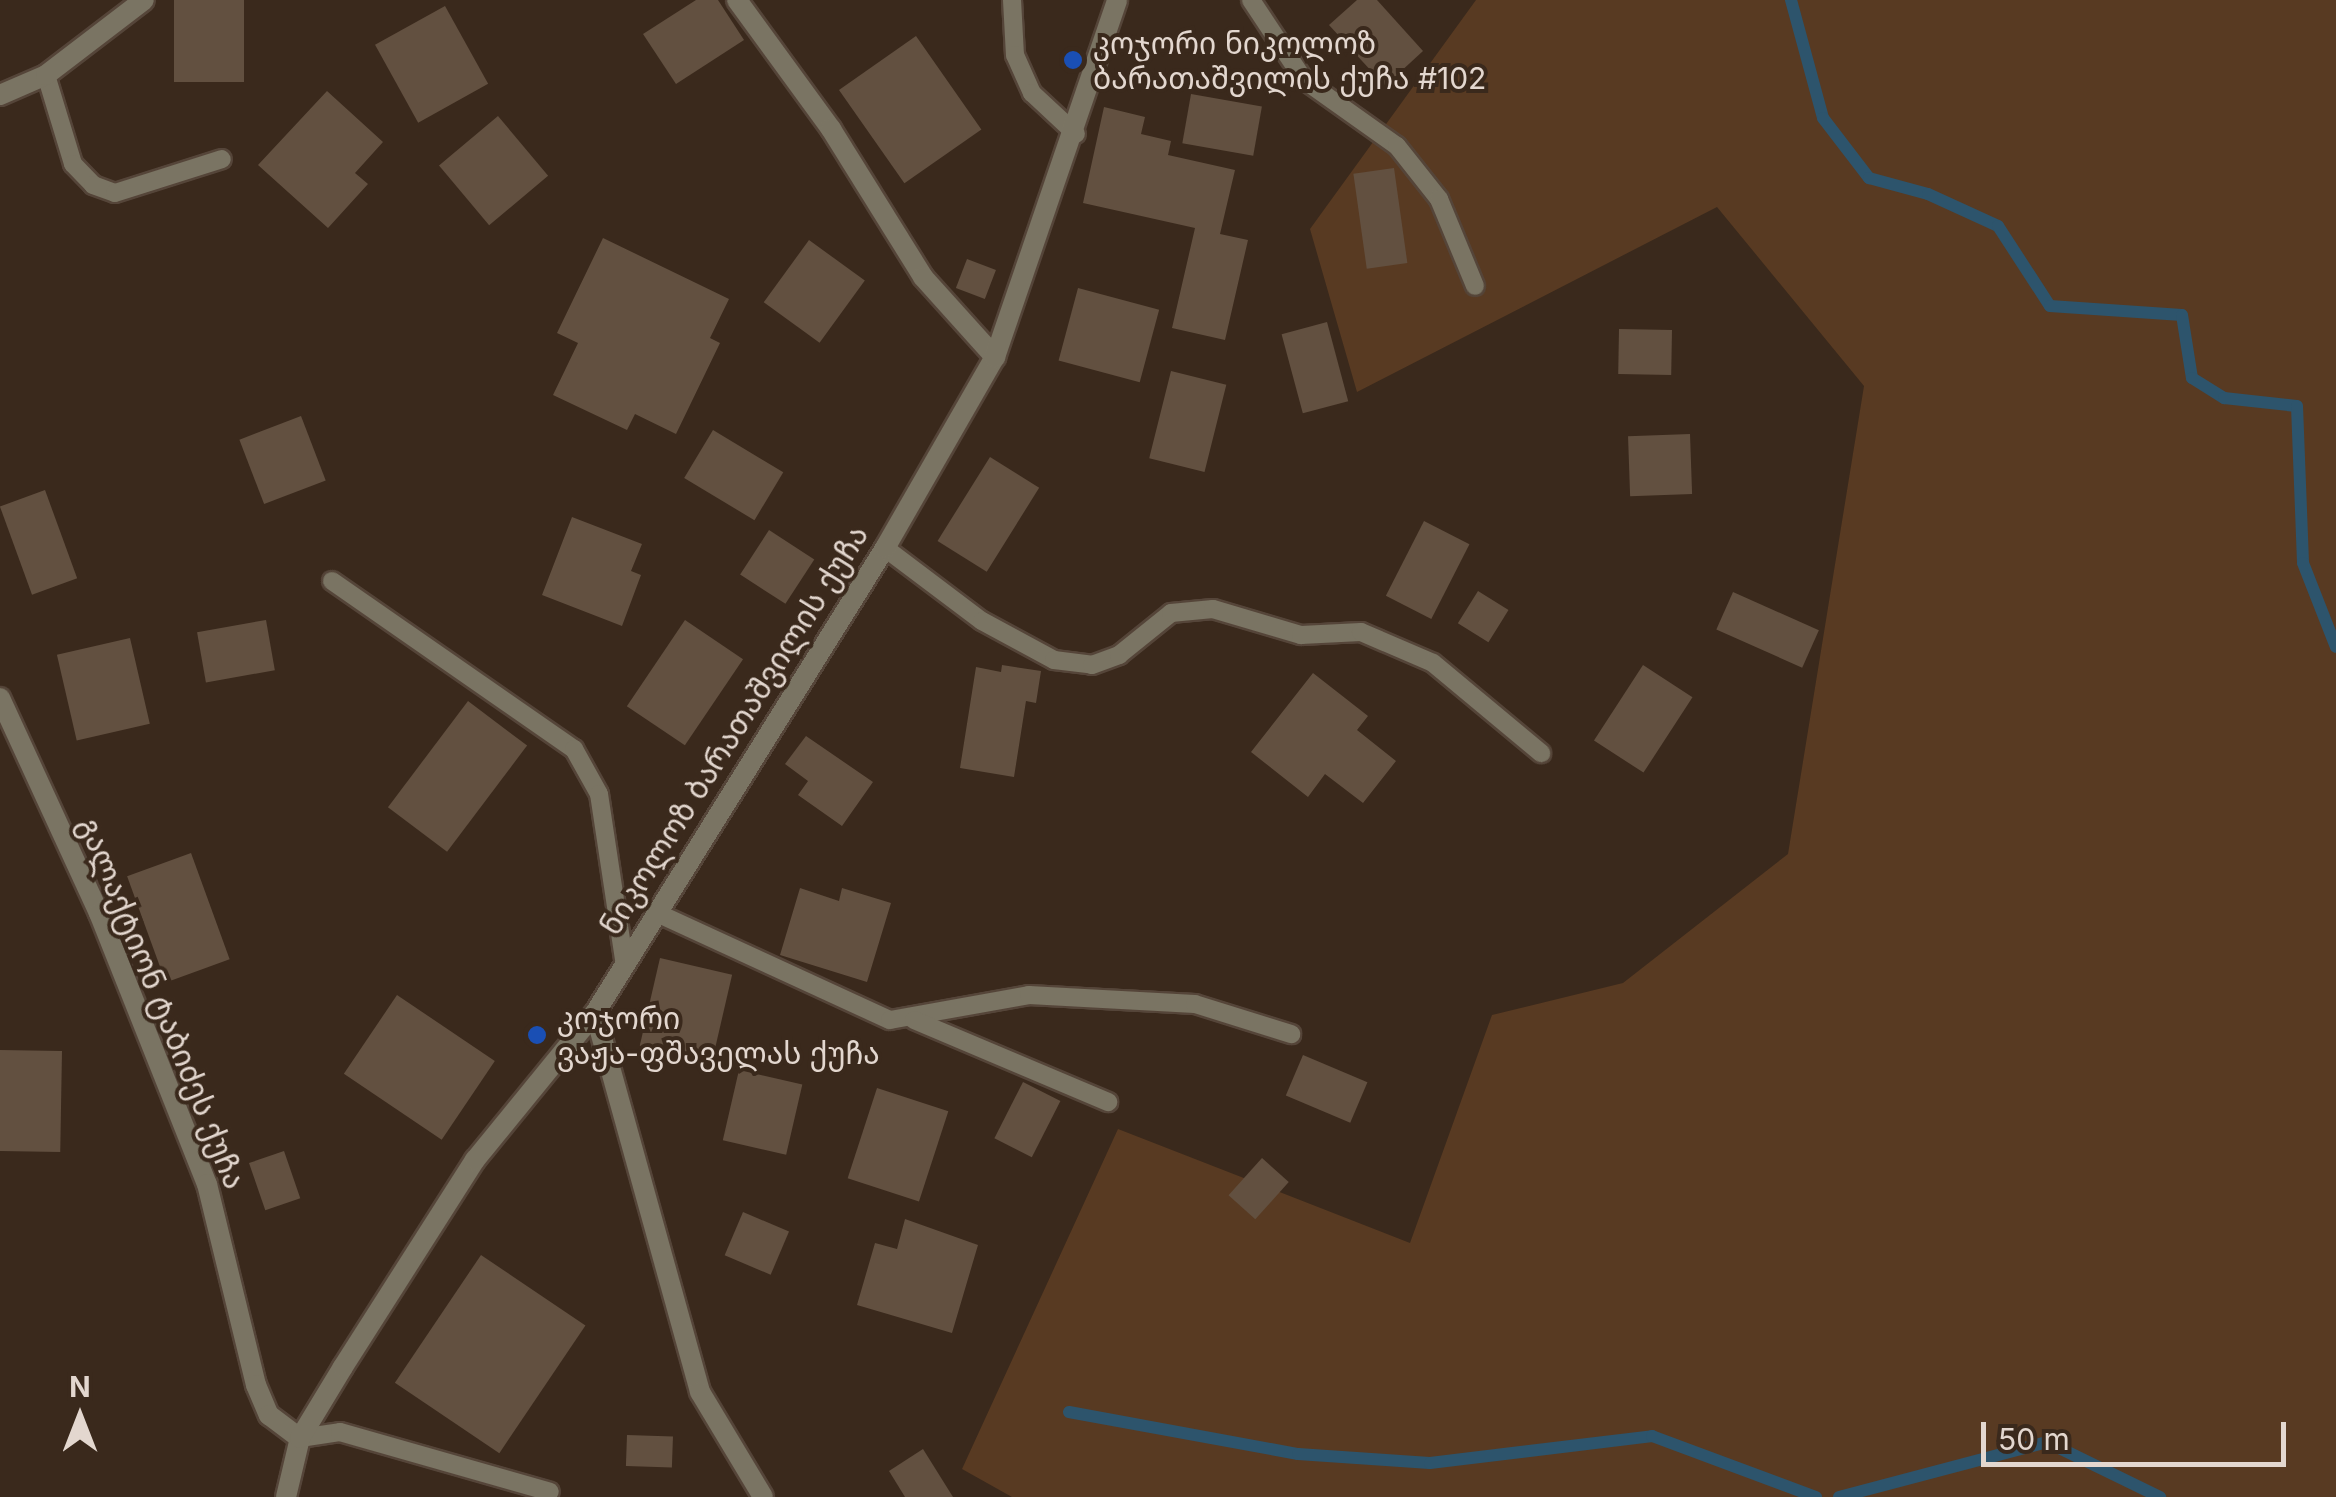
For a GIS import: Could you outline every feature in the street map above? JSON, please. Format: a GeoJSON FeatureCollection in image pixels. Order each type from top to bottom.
{"type":"FeatureCollection","features":[{"type":"Feature","properties":{"kind":"street"},"geometry":{"type":"LineString","coordinates":[[0,96],[46,75],[144,0]]}},
{"type":"Feature","properties":{"kind":"street"},"geometry":{"type":"LineString","coordinates":[[736,0],[831,129],[924,277],[996,357]]}},
{"type":"Feature","properties":{"kind":"street","name":"ნიკოლოზ ბარათაშვილის ქუჩა"},"geometry":{"type":"LineString","coordinates":[[286,1497],[300,1438],[474,1160],[595,1013],[624,959],[658,914],[885,548],[996,357],[1076,134],[1116,0]]}},
{"type":"Feature","properties":{"kind":"street","name":"გალაქტიონ ტაბიძეს ქუჩა"},"geometry":{"type":"LineString","coordinates":[[0,698],[99,914],[206,1184],[256,1385],[269,1415],[300,1438]]}},
{"type":"Feature","properties":{"kind":"street"},"geometry":{"type":"LineString","coordinates":[[595,1013],[700,1392],[763,1497]]}},
{"type":"Feature","properties":{"kind":"lane"},"geometry":{"type":"LineString","coordinates":[[1012,0],[1015,55],[1032,92],[1076,134]]}},
{"type":"Feature","properties":{"kind":"lane"},"geometry":{"type":"LineString","coordinates":[[1252,0],[1304,80],[1397,146],[1439,199],[1475,286]]}},
{"type":"Feature","properties":{"kind":"lane"},"geometry":{"type":"LineString","coordinates":[[46,75],[73,164],[92,185],[115,193],[222,159]]}},
{"type":"Feature","properties":{"kind":"lane"},"geometry":{"type":"LineString","coordinates":[[885,548],[982,621],[1054,660],[1092,665],[1119,655],[1171,613],[1199,610],[1301,635],[1361,632],[1433,663],[1540,753]]}},
{"type":"Feature","properties":{"kind":"lane"},"geometry":{"type":"LineString","coordinates":[[332,581],[574,749],[599,794],[624,959]]}},
{"type":"Feature","properties":{"kind":"lane"},"geometry":{"type":"LineString","coordinates":[[658,914],[856,1010],[913,1020],[1108,1102]]}},
{"type":"Feature","properties":{"kind":"lane"},"geometry":{"type":"LineString","coordinates":[[913,1020],[1030,995],[1195,1004],[1291,1034]]}},
{"type":"Feature","properties":{"kind":"lane"},"geometry":{"type":"LineString","coordinates":[[300,1438],[340,1432],[550,1492]]}},
{"type":"Feature","properties":{"kind":"shaded area"},"geometry":{"type":"Polygon","coordinates":[[[1476,0],[2336,0],[2336,1497],[1012,1497],[962,1469],[1118,1129],[1410,1243],[1492,1015],[1623,983],[1788,854],[1864,386],[1717,207],[1357,392],[1310,229],[1476,0]]]}},
{"type":"Feature","properties":{"kind":"building"},"geometry":{"type":"Polygon","coordinates":[[[174,0],[244,0],[244,82],[174,82],[174,0]]]}},
{"type":"Feature","properties":{"kind":"building"},"geometry":{"type":"Polygon","coordinates":[[[696,0],[718,0],[744,40],[676,84],[643,34],[696,0]]]}},
{"type":"Feature","properties":{"kind":"building"},"geometry":{"type":"Polygon","coordinates":[[[1357,0],[1377,0],[1423,51],[1385,86],[1329,25],[1357,0]]]}},
{"type":"Feature","properties":{"kind":"building"},"geometry":{"type":"Polygon","coordinates":[[[445,6],[488,84],[418,123],[375,45],[445,6]]]}},
{"type":"Feature","properties":{"kind":"building"},"geometry":{"type":"Polygon","coordinates":[[[916,36],[981,129],[904,183],[839,90],[916,36]]]}},
{"type":"Feature","properties":{"kind":"building"},"geometry":{"type":"Polygon","coordinates":[[[327,91],[383,142],[355,173],[368,184],[328,228],[258,165],[327,91]]]}},
{"type":"Feature","properties":{"kind":"building"},"geometry":{"type":"Polygon","coordinates":[[[1191,94],[1262,107],[1253,156],[1182,143],[1191,94]]]}},
{"type":"Feature","properties":{"kind":"building"},"geometry":{"type":"Polygon","coordinates":[[[1104,107],[1145,117],[1141,134],[1171,141],[1168,155],[1235,170],[1220,234],[1248,240],[1225,340],[1172,328],[1195,228],[1083,203],[1104,107]]]}},
{"type":"Feature","properties":{"kind":"building"},"geometry":{"type":"Polygon","coordinates":[[[498,116],[548,176],[489,225],[439,165],[498,116]]]}},
{"type":"Feature","properties":{"kind":"building"},"geometry":{"type":"Polygon","coordinates":[[[1394,168],[1407,263],[1367,269],[1353,174],[1394,168]]]}},
{"type":"Feature","properties":{"kind":"building"},"geometry":{"type":"Polygon","coordinates":[[[603,238],[729,299],[710,338],[720,343],[676,434],[635,414],[627,430],[553,395],[578,343],[557,333],[603,238]]]}},
{"type":"Feature","properties":{"kind":"building"},"geometry":{"type":"Polygon","coordinates":[[[809,240],[865,281],[820,343],[764,302],[809,240]]]}},
{"type":"Feature","properties":{"kind":"building"},"geometry":{"type":"Polygon","coordinates":[[[967,259],[996,270],[985,299],[956,288],[967,259]]]}},
{"type":"Feature","properties":{"kind":"building"},"geometry":{"type":"Polygon","coordinates":[[[1078,288],[1159,310],[1140,382],[1059,360],[1078,288]]]}},
{"type":"Feature","properties":{"kind":"building"},"geometry":{"type":"Polygon","coordinates":[[[1327,322],[1348,401],[1303,413],[1282,334],[1327,322]]]}},
{"type":"Feature","properties":{"kind":"building"},"geometry":{"type":"Polygon","coordinates":[[[1619,329],[1672,330],[1671,375],[1618,374],[1619,329]]]}},
{"type":"Feature","properties":{"kind":"building"},"geometry":{"type":"Polygon","coordinates":[[[1171,371],[1226,385],[1205,472],[1149,458],[1171,371]]]}},
{"type":"Feature","properties":{"kind":"building"},"geometry":{"type":"Polygon","coordinates":[[[301,416],[326,480],[264,504],[239,440],[301,416]]]}},
{"type":"Feature","properties":{"kind":"building"},"geometry":{"type":"Polygon","coordinates":[[[713,430],[783,472],[754,520],[684,478],[713,430]]]}},
{"type":"Feature","properties":{"kind":"building"},"geometry":{"type":"Polygon","coordinates":[[[1690,434],[1692,494],[1630,496],[1628,436],[1690,434]]]}},
{"type":"Feature","properties":{"kind":"building"},"geometry":{"type":"Polygon","coordinates":[[[990,457],[1039,488],[987,572],[938,541],[990,457]]]}},
{"type":"Feature","properties":{"kind":"building"},"geometry":{"type":"Polygon","coordinates":[[[45,490],[77,578],[32,595],[0,506],[45,490]]]}},
{"type":"Feature","properties":{"kind":"building"},"geometry":{"type":"Polygon","coordinates":[[[572,517],[642,544],[631,571],[641,575],[622,626],[542,595],[572,517]]]}},
{"type":"Feature","properties":{"kind":"building"},"geometry":{"type":"Polygon","coordinates":[[[1424,521],[1469,544],[1431,619],[1386,596],[1424,521]]]}},
{"type":"Feature","properties":{"kind":"building"},"geometry":{"type":"Polygon","coordinates":[[[769,530],[814,559],[785,604],[740,574],[769,530]]]}},
{"type":"Feature","properties":{"kind":"building"},"geometry":{"type":"Polygon","coordinates":[[[1478,591],[1509,610],[1488,642],[1458,623],[1478,591]]]}},
{"type":"Feature","properties":{"kind":"building"},"geometry":{"type":"Polygon","coordinates":[[[1733,592],[1819,630],[1802,668],[1716,629],[1733,592]]]}},
{"type":"Feature","properties":{"kind":"building"},"geometry":{"type":"Polygon","coordinates":[[[266,620],[275,670],[206,682],[197,632],[266,620]]]}},
{"type":"Feature","properties":{"kind":"building"},"geometry":{"type":"Polygon","coordinates":[[[685,620],[743,659],[685,745],[627,706],[685,620]]]}},
{"type":"Feature","properties":{"kind":"building"},"geometry":{"type":"Polygon","coordinates":[[[130,638],[150,724],[77,741],[57,655],[130,638]]]}},
{"type":"Feature","properties":{"kind":"building"},"geometry":{"type":"Polygon","coordinates":[[[1002,665],[1041,671],[1036,703],[1026,701],[1014,777],[960,768],[976,667],[1001,672],[1002,665]]]}},
{"type":"Feature","properties":{"kind":"building"},"geometry":{"type":"Polygon","coordinates":[[[1643,665],[1692,697],[1643,773],[1594,740],[1643,665]]]}},
{"type":"Feature","properties":{"kind":"building"},"geometry":{"type":"Polygon","coordinates":[[[1313,673],[1368,716],[1357,730],[1396,761],[1363,803],[1325,774],[1308,797],[1251,752],[1313,673]]]}},
{"type":"Feature","properties":{"kind":"building"},"geometry":{"type":"Polygon","coordinates":[[[468,701],[527,746],[447,852],[388,807],[468,701]]]}},
{"type":"Feature","properties":{"kind":"building"},"geometry":{"type":"Polygon","coordinates":[[[806,736],[873,782],[842,826],[798,795],[808,781],[785,764],[806,736]]]}},
{"type":"Feature","properties":{"kind":"building"},"geometry":{"type":"Polygon","coordinates":[[[191,853],[230,959],[166,982],[127,876],[191,853]]]}},
{"type":"Feature","properties":{"kind":"building"},"geometry":{"type":"Polygon","coordinates":[[[800,888],[839,901],[842,888],[891,903],[867,982],[780,955],[800,888]]]}},
{"type":"Feature","properties":{"kind":"building"},"geometry":{"type":"Polygon","coordinates":[[[660,958],[732,975],[712,1062],[640,1046],[660,958]]]}},
{"type":"Feature","properties":{"kind":"building"},"geometry":{"type":"Polygon","coordinates":[[[397,995],[495,1061],[442,1140],[344,1074],[397,995]]]}},
{"type":"Feature","properties":{"kind":"building"},"geometry":{"type":"Polygon","coordinates":[[[0,1050],[62,1051],[60,1152],[0,1151],[0,1050]]]}},
{"type":"Feature","properties":{"kind":"building"},"geometry":{"type":"Polygon","coordinates":[[[1303,1055],[1367,1082],[1350,1123],[1286,1096],[1303,1055]]]}},
{"type":"Feature","properties":{"kind":"building"},"geometry":{"type":"Polygon","coordinates":[[[739,1070],[802,1085],[786,1155],[723,1140],[739,1070]]]}},
{"type":"Feature","properties":{"kind":"building"},"geometry":{"type":"Polygon","coordinates":[[[1023,1082],[1060,1101],[1032,1157],[994,1138],[1023,1082]]]}},
{"type":"Feature","properties":{"kind":"building"},"geometry":{"type":"Polygon","coordinates":[[[877,1088],[948,1111],[919,1202],[848,1178],[877,1088]]]}},
{"type":"Feature","properties":{"kind":"building"},"geometry":{"type":"Polygon","coordinates":[[[284,1151],[300,1198],[265,1210],[249,1163],[284,1151]]]}},
{"type":"Feature","properties":{"kind":"building"},"geometry":{"type":"Polygon","coordinates":[[[1262,1158],[1289,1182],[1255,1219],[1229,1195],[1262,1158]]]}},
{"type":"Feature","properties":{"kind":"building"},"geometry":{"type":"Polygon","coordinates":[[[743,1212],[789,1232],[771,1275],[725,1255],[743,1212]]]}},
{"type":"Feature","properties":{"kind":"building"},"geometry":{"type":"Polygon","coordinates":[[[905,1219],[978,1245],[952,1333],[857,1305],[875,1243],[897,1249],[905,1219]]]}},
{"type":"Feature","properties":{"kind":"building"},"geometry":{"type":"Polygon","coordinates":[[[481,1255],[585,1325],[499,1453],[395,1383],[481,1255]]]}},
{"type":"Feature","properties":{"kind":"building"},"geometry":{"type":"Polygon","coordinates":[[[627,1435],[673,1437],[672,1468],[626,1466],[627,1435]]]}},
{"type":"Feature","properties":{"kind":"building"},"geometry":{"type":"Polygon","coordinates":[[[923,1449],[953,1497],[905,1497],[889,1471],[923,1449]]]}},
{"type":"Feature","properties":{"kind":"waterway"},"geometry":{"type":"LineString","coordinates":[[1791,0],[1823,118],[1869,178],[1928,194],[1998,226],[2050,306],[2182,315],[2192,378],[2224,398],[2297,406],[2303,563],[2336,647]]}},
{"type":"Feature","properties":{"kind":"waterway"},"geometry":{"type":"LineString","coordinates":[[1069,1412],[1298,1454],[1430,1463],[1652,1436],[1816,1497]]}},
{"type":"Feature","properties":{"kind":"waterway"},"geometry":{"type":"LineString","coordinates":[[1839,1497],[2047,1442],[2160,1497]]}},
{"type":"Feature","properties":{"kind":"place","name":"კოჯორი ნიკოლოზ ბარათაშვილის ქუჩა #102"},"geometry":{"type":"Point","coordinates":[1073,60]}},
{"type":"Feature","properties":{"kind":"place","name":"კოჯორი ვაჟა-ფშაველას ქუჩა"},"geometry":{"type":"Point","coordinates":[537,1035]}}]}
